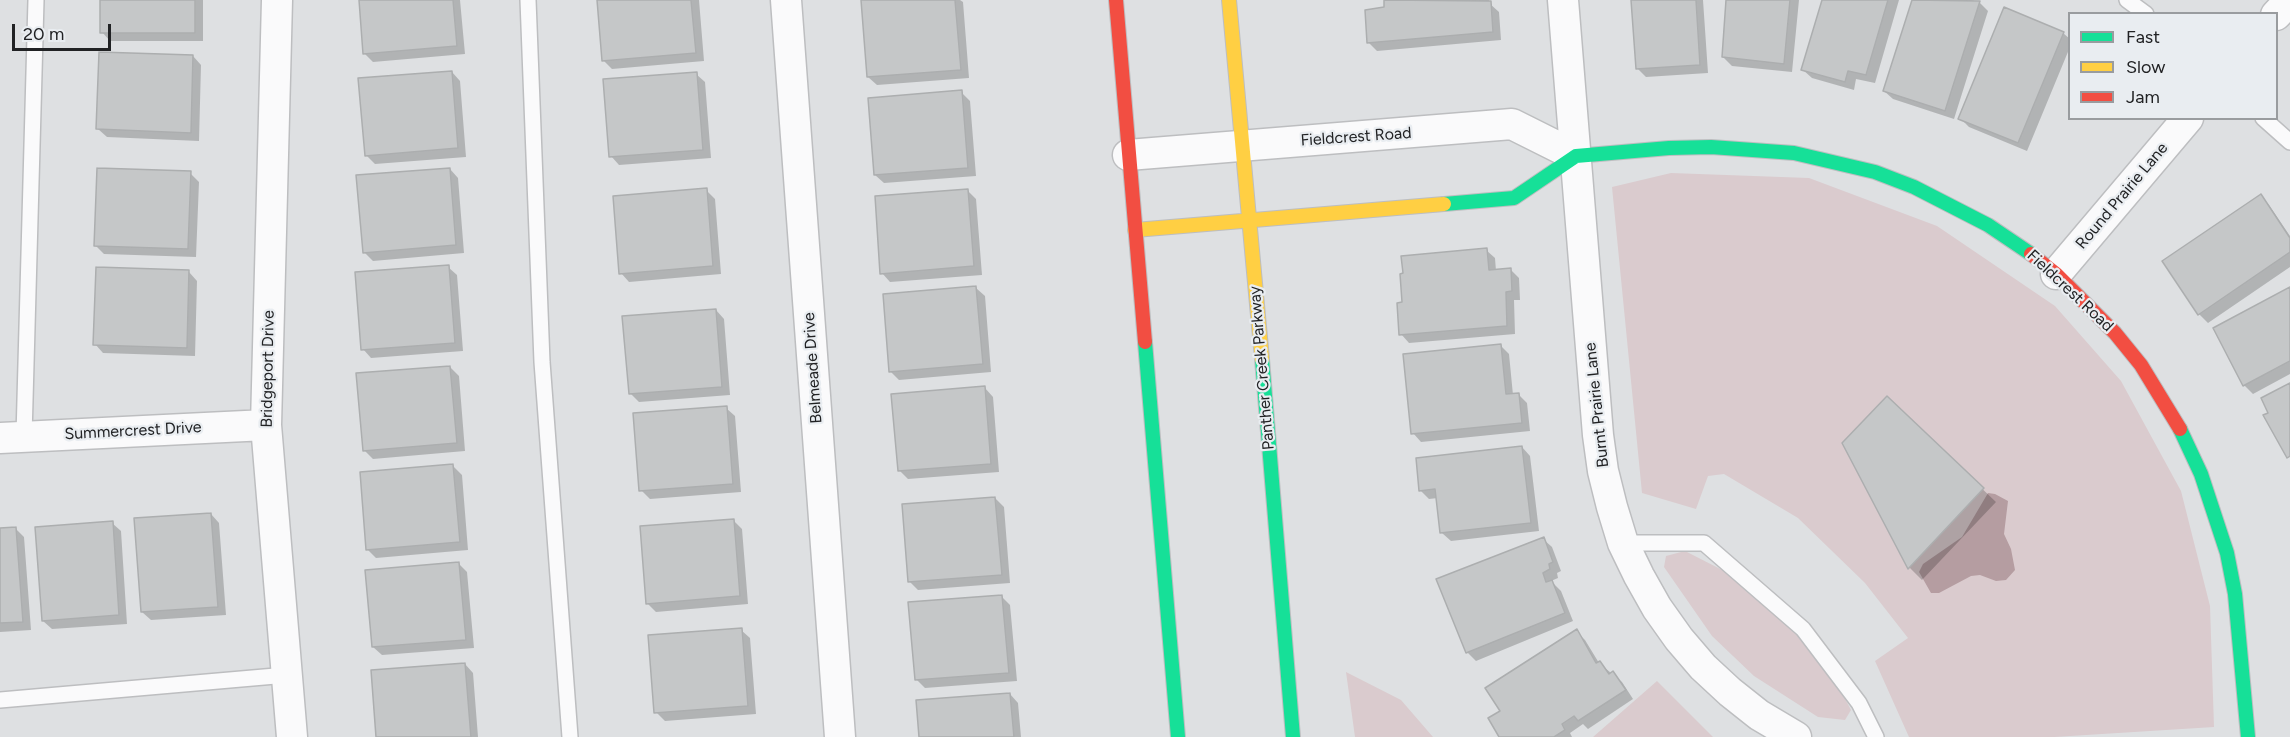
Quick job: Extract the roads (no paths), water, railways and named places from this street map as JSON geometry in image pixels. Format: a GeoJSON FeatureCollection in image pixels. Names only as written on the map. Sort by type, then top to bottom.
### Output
{"type":"FeatureCollection","features":[{"type":"Feature","properties":{"kind":"main road"},"geometry":{"type":"LineString","coordinates":[[1116,0],[1178,737]]}},
{"type":"Feature","properties":{"kind":"main road","name":"Panther Creek Parkway"},"geometry":{"type":"LineString","coordinates":[[1229,0],[1250,219],[1293,737]]}},
{"type":"Feature","properties":{"kind":"main road","name":"Fieldcrest Road"},"geometry":{"type":"LineString","coordinates":[[1576,156],[1711,147],[1794,153],[1835,161],[1875,172],[1952,205],[2024,248],[2056,274],[2115,333],[2141,365],[2184,436],[2201,474],[2216,513],[2235,594],[2248,737]]}},
{"type":"Feature","properties":{"kind":"main road"},"geometry":{"type":"LineString","coordinates":[[1135,230],[1514,198],[1576,156]]}},
{"type":"Feature","properties":{"kind":"street","name":"Bridgeport Drive"},"geometry":{"type":"LineString","coordinates":[[277,0],[266,425],[292,737]]}},
{"type":"Feature","properties":{"kind":"street","name":"Belmeade Drive"},"geometry":{"type":"LineString","coordinates":[[786,0],[840,737]]}},
{"type":"Feature","properties":{"kind":"street","name":"Burnt Prairie Lane"},"geometry":{"type":"LineString","coordinates":[[1563,0],[1598,435],[1603,471],[1623,543],[1657,608],[1678,639],[1730,692],[1759,715],[1796,737]]}},
{"type":"Feature","properties":{"kind":"street"},"geometry":{"type":"LineString","coordinates":[[2278,14],[2290,0]]}},
{"type":"Feature","properties":{"kind":"street","name":"Round Prairie Lane"},"geometry":{"type":"LineString","coordinates":[[2056,274],[2186,120]]}},
{"type":"Feature","properties":{"kind":"street","name":"Fieldcrest Road"},"geometry":{"type":"LineString","coordinates":[[1128,155],[1241,144],[1512,124],[1576,156]]}},
{"type":"Feature","properties":{"kind":"street","name":"Summercrest Drive"},"geometry":{"type":"LineString","coordinates":[[12,437],[266,425]]}},
{"type":"Feature","properties":{"kind":"lane"},"geometry":{"type":"LineString","coordinates":[[12,437],[36,0]]}},
{"type":"Feature","properties":{"kind":"lane"},"geometry":{"type":"LineString","coordinates":[[528,0],[542,362],[570,737]]}},
{"type":"Feature","properties":{"kind":"lane"},"geometry":{"type":"LineString","coordinates":[[2127,0],[2143,12]]}},
{"type":"Feature","properties":{"kind":"lane"},"geometry":{"type":"LineString","coordinates":[[2265,120],[2290,142]]}},
{"type":"Feature","properties":{"kind":"lane"},"geometry":{"type":"LineString","coordinates":[[1623,543],[1704,543],[1803,628],[1859,703],[1876,737]]}},
{"type":"Feature","properties":{"kind":"lane"},"geometry":{"type":"LineString","coordinates":[[0,700],[287,675]]}}]}
